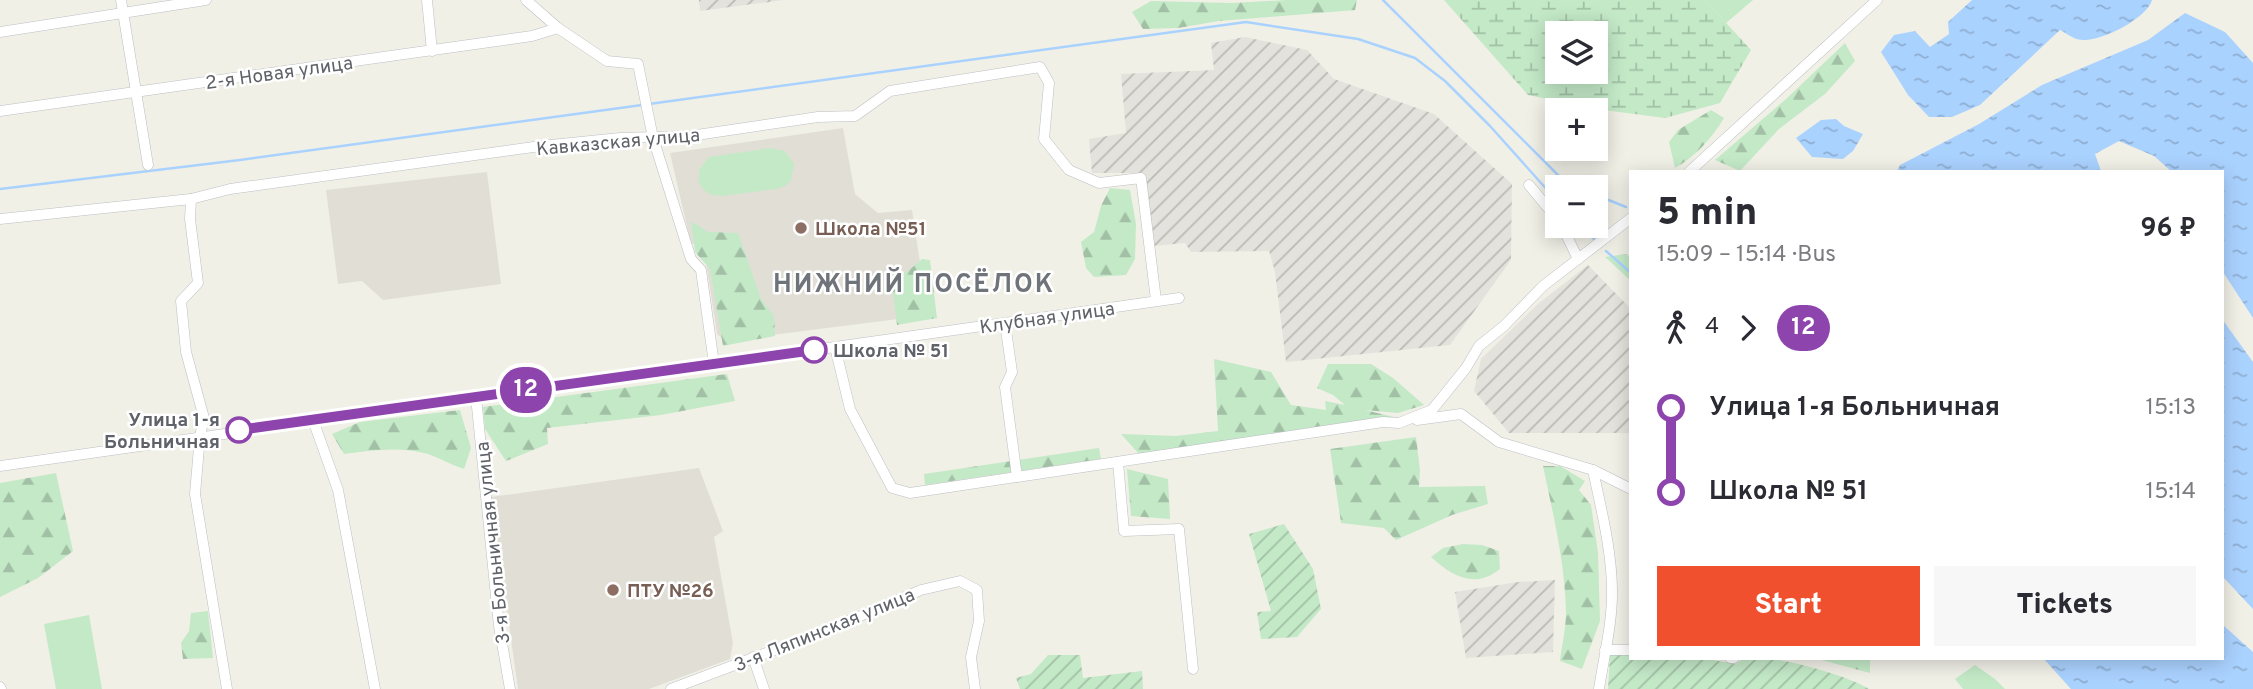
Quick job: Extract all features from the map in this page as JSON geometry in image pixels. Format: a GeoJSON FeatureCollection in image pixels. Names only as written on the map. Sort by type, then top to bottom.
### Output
{"type":"FeatureCollection","features":[{"type":"Feature","properties":{"kind":"street"},"geometry":{"type":"LineString","coordinates":[[121,0],[148,165]]}},
{"type":"Feature","properties":{"kind":"street"},"geometry":{"type":"LineString","coordinates":[[0,32],[206,0]]}},
{"type":"Feature","properties":{"kind":"street"},"geometry":{"type":"LineString","coordinates":[[426,0],[432,51]]}},
{"type":"Feature","properties":{"kind":"street"},"geometry":{"type":"LineString","coordinates":[[526,0],[558,28],[607,61],[639,64],[653,138],[691,259],[701,270],[714,364]]}},
{"type":"Feature","properties":{"kind":"street"},"geometry":{"type":"LineString","coordinates":[[1691,170],[1877,0]]}},
{"type":"Feature","properties":{"kind":"street","name":"2-я Новая улица"},"geometry":{"type":"LineString","coordinates":[[0,111],[432,51],[532,36],[558,28]]}},
{"type":"Feature","properties":{"kind":"street","name":"Кавказская улица"},"geometry":{"type":"LineString","coordinates":[[0,219],[191,199],[230,189],[541,146],[620,138],[690,136],[818,117],[855,116],[890,91],[1040,67],[1049,83],[1044,139],[1069,170],[1099,183],[1141,178],[1156,300]]}},
{"type":"Feature","properties":{"kind":"street"},"geometry":{"type":"LineString","coordinates":[[1529,185],[1545,204]]}},
{"type":"Feature","properties":{"kind":"street"},"geometry":{"type":"LineString","coordinates":[[191,199],[190,219],[198,283],[181,301],[186,352],[204,418],[195,494],[227,689]]}},
{"type":"Feature","properties":{"kind":"street"},"geometry":{"type":"LineString","coordinates":[[1399,423],[1432,410],[1466,368],[1479,346],[1504,326],[1543,286],[1629,220]]}},
{"type":"Feature","properties":{"kind":"street"},"geometry":{"type":"LineString","coordinates":[[1569,238],[1578,258]]}},
{"type":"Feature","properties":{"kind":"street","name":"Клубная улица"},"geometry":{"type":"LineString","coordinates":[[0,466],[1179,298]]}},
{"type":"Feature","properties":{"kind":"street"},"geometry":{"type":"LineString","coordinates":[[1005,323],[1012,372],[1005,387],[1017,477]]}},
{"type":"Feature","properties":{"kind":"street"},"geometry":{"type":"LineString","coordinates":[[835,347],[850,409],[892,488],[910,493],[1383,422],[1399,423],[1461,414],[1499,442],[1593,470],[1629,488]]}},
{"type":"Feature","properties":{"kind":"street","name":"3-я Больничная улица"},"geometry":{"type":"LineString","coordinates":[[476,397],[499,626],[510,689]]}},
{"type":"Feature","properties":{"kind":"street"},"geometry":{"type":"LineString","coordinates":[[313,420],[338,490],[375,689]]}},
{"type":"Feature","properties":{"kind":"street"},"geometry":{"type":"LineString","coordinates":[[1118,462],[1124,531],[1179,529],[1193,668]]}},
{"type":"Feature","properties":{"kind":"street"},"geometry":{"type":"LineString","coordinates":[[1593,470],[1607,535],[1612,588],[1599,689]]}},
{"type":"Feature","properties":{"kind":"street","name":"3-я Ляпинская улица"},"geometry":{"type":"LineString","coordinates":[[671,689],[831,629],[921,590],[960,581],[977,590],[978,621],[971,657],[975,689]]}},
{"type":"Feature","properties":{"kind":"street"},"geometry":{"type":"LineString","coordinates":[[1605,650],[1629,650]]}},
{"type":"Feature","properties":{"kind":"street"},"geometry":{"type":"LineString","coordinates":[[753,657],[764,689]]}},
{"type":"Feature","properties":{"kind":"shaded area"},"geometry":{"type":"Polygon","coordinates":[[[699,0],[784,0],[700,11],[699,0]]]}},
{"type":"Feature","properties":{"kind":"shaded area"},"geometry":{"type":"Polygon","coordinates":[[[1245,37],[1307,50],[1334,79],[1434,114],[1512,184],[1511,260],[1450,345],[1286,362],[1275,272],[1269,251],[1191,252],[1185,243],[1153,246],[1143,173],[1092,173],[1089,139],[1126,133],[1121,74],[1214,70],[1211,43],[1245,37]]]}},
{"type":"Feature","properties":{"kind":"shaded area","name":"Школа №51"},"geometry":{"type":"Polygon","coordinates":[[[843,128],[855,194],[878,213],[912,210],[926,302],[914,317],[725,341],[717,334],[703,243],[691,244],[670,153],[843,128]]]}},
{"type":"Feature","properties":{"kind":"shaded area"},"geometry":{"type":"Polygon","coordinates":[[[487,172],[501,284],[383,300],[362,281],[338,284],[326,190],[487,172]]]}},
{"type":"Feature","properties":{"kind":"shaded area"},"geometry":{"type":"Polygon","coordinates":[[[1588,265],[1629,307],[1629,433],[1509,433],[1474,391],[1481,359],[1539,303],[1588,265]]]}},
{"type":"Feature","properties":{"kind":"shaded area","name":"ПТУ №26"},"geometry":{"type":"Polygon","coordinates":[[[699,468],[723,531],[714,537],[733,643],[730,659],[649,689],[518,689],[491,497],[699,468]]]}},
{"type":"Feature","properties":{"kind":"shaded area"},"geometry":{"type":"Polygon","coordinates":[[[1555,580],[1553,652],[1466,658],[1455,592],[1518,582],[1555,580]]]}},
{"type":"Feature","properties":{"kind":"green space"},"geometry":{"type":"Polygon","coordinates":[[[1357,0],[1355,10],[1219,21],[1178,28],[1143,29],[1132,12],[1151,1],[1232,3],[1357,0]]]}},
{"type":"Feature","properties":{"kind":"green space"},"geometry":{"type":"Polygon","coordinates":[[[1444,0],[1705,0],[1751,50],[1720,103],[1665,118],[1608,111],[1608,98],[1545,98],[1528,95],[1444,0]]]}},
{"type":"Feature","properties":{"kind":"green space"},"geometry":{"type":"Polygon","coordinates":[[[1705,0],[1753,0],[1726,23],[1705,0]]]}},
{"type":"Feature","properties":{"kind":"green space"},"geometry":{"type":"Polygon","coordinates":[[[1845,43],[1855,61],[1825,94],[1779,129],[1741,170],[1715,160],[1786,99],[1845,43]]]}},
{"type":"Feature","properties":{"kind":"green space"},"geometry":{"type":"Polygon","coordinates":[[[1711,110],[1724,118],[1702,146],[1675,168],[1669,142],[1678,130],[1711,110]]]}},
{"type":"Feature","properties":{"kind":"green space"},"geometry":{"type":"Polygon","coordinates":[[[770,148],[785,151],[794,164],[791,180],[785,186],[722,196],[711,195],[699,183],[699,170],[709,157],[770,148]]]}},
{"type":"Feature","properties":{"kind":"green space"},"geometry":{"type":"Polygon","coordinates":[[[1110,188],[1130,190],[1136,224],[1135,259],[1126,275],[1094,277],[1086,268],[1081,242],[1094,232],[1101,206],[1110,188]]]}},
{"type":"Feature","properties":{"kind":"green space"},"geometry":{"type":"Polygon","coordinates":[[[691,221],[708,232],[738,233],[761,299],[774,316],[775,336],[723,346],[710,269],[695,252],[691,221]]]}},
{"type":"Feature","properties":{"kind":"green space"},"geometry":{"type":"Polygon","coordinates":[[[1627,254],[1629,279],[1605,257],[1627,254]]]}},
{"type":"Feature","properties":{"kind":"green space"},"geometry":{"type":"Polygon","coordinates":[[[922,259],[930,260],[937,318],[897,325],[891,275],[907,272],[922,259]]]}},
{"type":"Feature","properties":{"kind":"green space"},"geometry":{"type":"Polygon","coordinates":[[[1214,359],[1271,372],[1291,405],[1326,410],[1325,401],[1345,405],[1333,395],[1317,388],[1328,364],[1371,364],[1393,378],[1424,405],[1398,413],[1365,410],[1398,418],[1139,454],[1121,434],[1176,436],[1218,431],[1214,359]]]}},
{"type":"Feature","properties":{"kind":"green space"},"geometry":{"type":"Polygon","coordinates":[[[727,374],[735,401],[661,415],[547,428],[548,444],[506,461],[485,429],[483,407],[727,374]]]}},
{"type":"Feature","properties":{"kind":"green space"},"geometry":{"type":"Polygon","coordinates":[[[460,410],[471,448],[464,469],[428,454],[407,450],[344,454],[332,434],[360,422],[460,410]]]}},
{"type":"Feature","properties":{"kind":"green space"},"geometry":{"type":"Polygon","coordinates":[[[1416,437],[1419,487],[1485,486],[1488,504],[1452,515],[1396,540],[1384,528],[1341,523],[1330,449],[1416,437]]]}},
{"type":"Feature","properties":{"kind":"green space"},"geometry":{"type":"Polygon","coordinates":[[[1099,448],[1101,459],[925,485],[924,474],[1099,448]]]}},
{"type":"Feature","properties":{"kind":"green space"},"geometry":{"type":"Polygon","coordinates":[[[1543,466],[1560,466],[1585,481],[1579,490],[1591,505],[1598,553],[1600,621],[1582,669],[1560,661],[1566,618],[1565,593],[1558,538],[1543,466]]]}},
{"type":"Feature","properties":{"kind":"green space"},"geometry":{"type":"Polygon","coordinates":[[[1127,469],[1168,479],[1170,519],[1131,516],[1127,469]]]}},
{"type":"Feature","properties":{"kind":"green space"},"geometry":{"type":"Polygon","coordinates":[[[56,473],[73,551],[38,578],[0,597],[0,483],[56,473]]]}},
{"type":"Feature","properties":{"kind":"green space"},"geometry":{"type":"Polygon","coordinates":[[[1284,524],[1313,569],[1321,609],[1297,637],[1261,639],[1257,612],[1271,611],[1249,534],[1284,524]]]}},
{"type":"Feature","properties":{"kind":"green space"},"geometry":{"type":"Polygon","coordinates":[[[1463,544],[1482,545],[1499,551],[1500,569],[1482,578],[1464,578],[1431,557],[1443,548],[1463,544]]]}},
{"type":"Feature","properties":{"kind":"green space"},"geometry":{"type":"Polygon","coordinates":[[[208,611],[213,658],[183,659],[181,643],[189,631],[191,613],[208,611]]]}},
{"type":"Feature","properties":{"kind":"green space"},"geometry":{"type":"Polygon","coordinates":[[[89,615],[102,689],[56,689],[44,624],[89,615]]]}},
{"type":"Feature","properties":{"kind":"green space"},"geometry":{"type":"Polygon","coordinates":[[[1629,654],[1629,660],[1713,660],[1736,664],[1742,660],[1780,660],[1827,672],[1869,689],[1608,689],[1610,655],[1629,654]]]}},
{"type":"Feature","properties":{"kind":"green space"},"geometry":{"type":"Polygon","coordinates":[[[1048,655],[1080,655],[1083,678],[1142,671],[1143,689],[1020,689],[1016,678],[1031,674],[1048,655]]]}},
{"type":"Feature","properties":{"kind":"green space"},"geometry":{"type":"Polygon","coordinates":[[[1821,660],[1870,660],[1870,673],[1821,660]]]}},
{"type":"Feature","properties":{"kind":"green space"},"geometry":{"type":"Polygon","coordinates":[[[1975,665],[2005,689],[1963,689],[1955,679],[1975,665]]]}},
{"type":"Feature","properties":{"kind":"water"},"geometry":{"type":"Polygon","coordinates":[[[1972,0],[2152,0],[2149,7],[2134,20],[2104,36],[2082,40],[2060,30],[1980,105],[1952,117],[1929,117],[1908,95],[1881,52],[1894,35],[1915,31],[1930,47],[1949,34],[1948,22],[1972,0]]]}},
{"type":"Feature","properties":{"kind":"water"},"geometry":{"type":"Polygon","coordinates":[[[2185,13],[2225,32],[2253,63],[2253,318],[2224,274],[2224,170],[2170,170],[2154,156],[2119,141],[2095,154],[2101,170],[1898,170],[1900,165],[1979,124],[2042,85],[2148,40],[2185,13]]]}},
{"type":"Feature","properties":{"kind":"water"},"geometry":{"type":"Polygon","coordinates":[[[1836,119],[1844,126],[1863,134],[1853,151],[1843,159],[1812,157],[1796,138],[1821,120],[1836,119]]]}},
{"type":"Feature","properties":{"kind":"water"},"geometry":{"type":"Polygon","coordinates":[[[2224,322],[2253,362],[2253,609],[2224,578],[2224,322]]]}},
{"type":"Feature","properties":{"kind":"water"},"geometry":{"type":"Polygon","coordinates":[[[2224,626],[2253,652],[2253,689],[2071,689],[2045,660],[2224,660],[2224,626]]]}},
{"type":"Feature","properties":{"kind":"waterway"},"geometry":{"type":"LineString","coordinates":[[1383,0],[1558,175]]}},
{"type":"Feature","properties":{"kind":"waterway"},"geometry":{"type":"LineString","coordinates":[[649,104],[1246,22],[1358,39],[1415,58],[1445,81],[1545,187]]}},
{"type":"Feature","properties":{"kind":"waterway"},"geometry":{"type":"LineString","coordinates":[[0,189],[240,160],[642,105]]}},
{"type":"Feature","properties":{"kind":"waterway"},"geometry":{"type":"LineString","coordinates":[[1608,200],[1626,207]]}},
{"type":"Feature","properties":{"kind":"waterway"},"geometry":{"type":"LineString","coordinates":[[1606,251],[1629,271]]}},
{"type":"Feature","properties":{"kind":"bus line","name":"12"},"geometry":{"type":"LineString","coordinates":[[239,430],[814,350]]}},
{"type":"Feature","properties":{"kind":"place","name":"Школа №51"},"geometry":{"type":"Point","coordinates":[801,228]}},
{"type":"Feature","properties":{"kind":"place","name":"Школа № 51"},"geometry":{"type":"Point","coordinates":[814,350]}},
{"type":"Feature","properties":{"kind":"place","name":"Улица 1-я Больничная"},"geometry":{"type":"Point","coordinates":[239,430]}},
{"type":"Feature","properties":{"kind":"place","name":"ПТУ №26"},"geometry":{"type":"Point","coordinates":[613,590]}},
{"type":"Feature","properties":{"kind":"district","name":"НИЖНИЙ ПОСЁЛОК"},"geometry":{"type":"Point","coordinates":[914,283]}}]}
